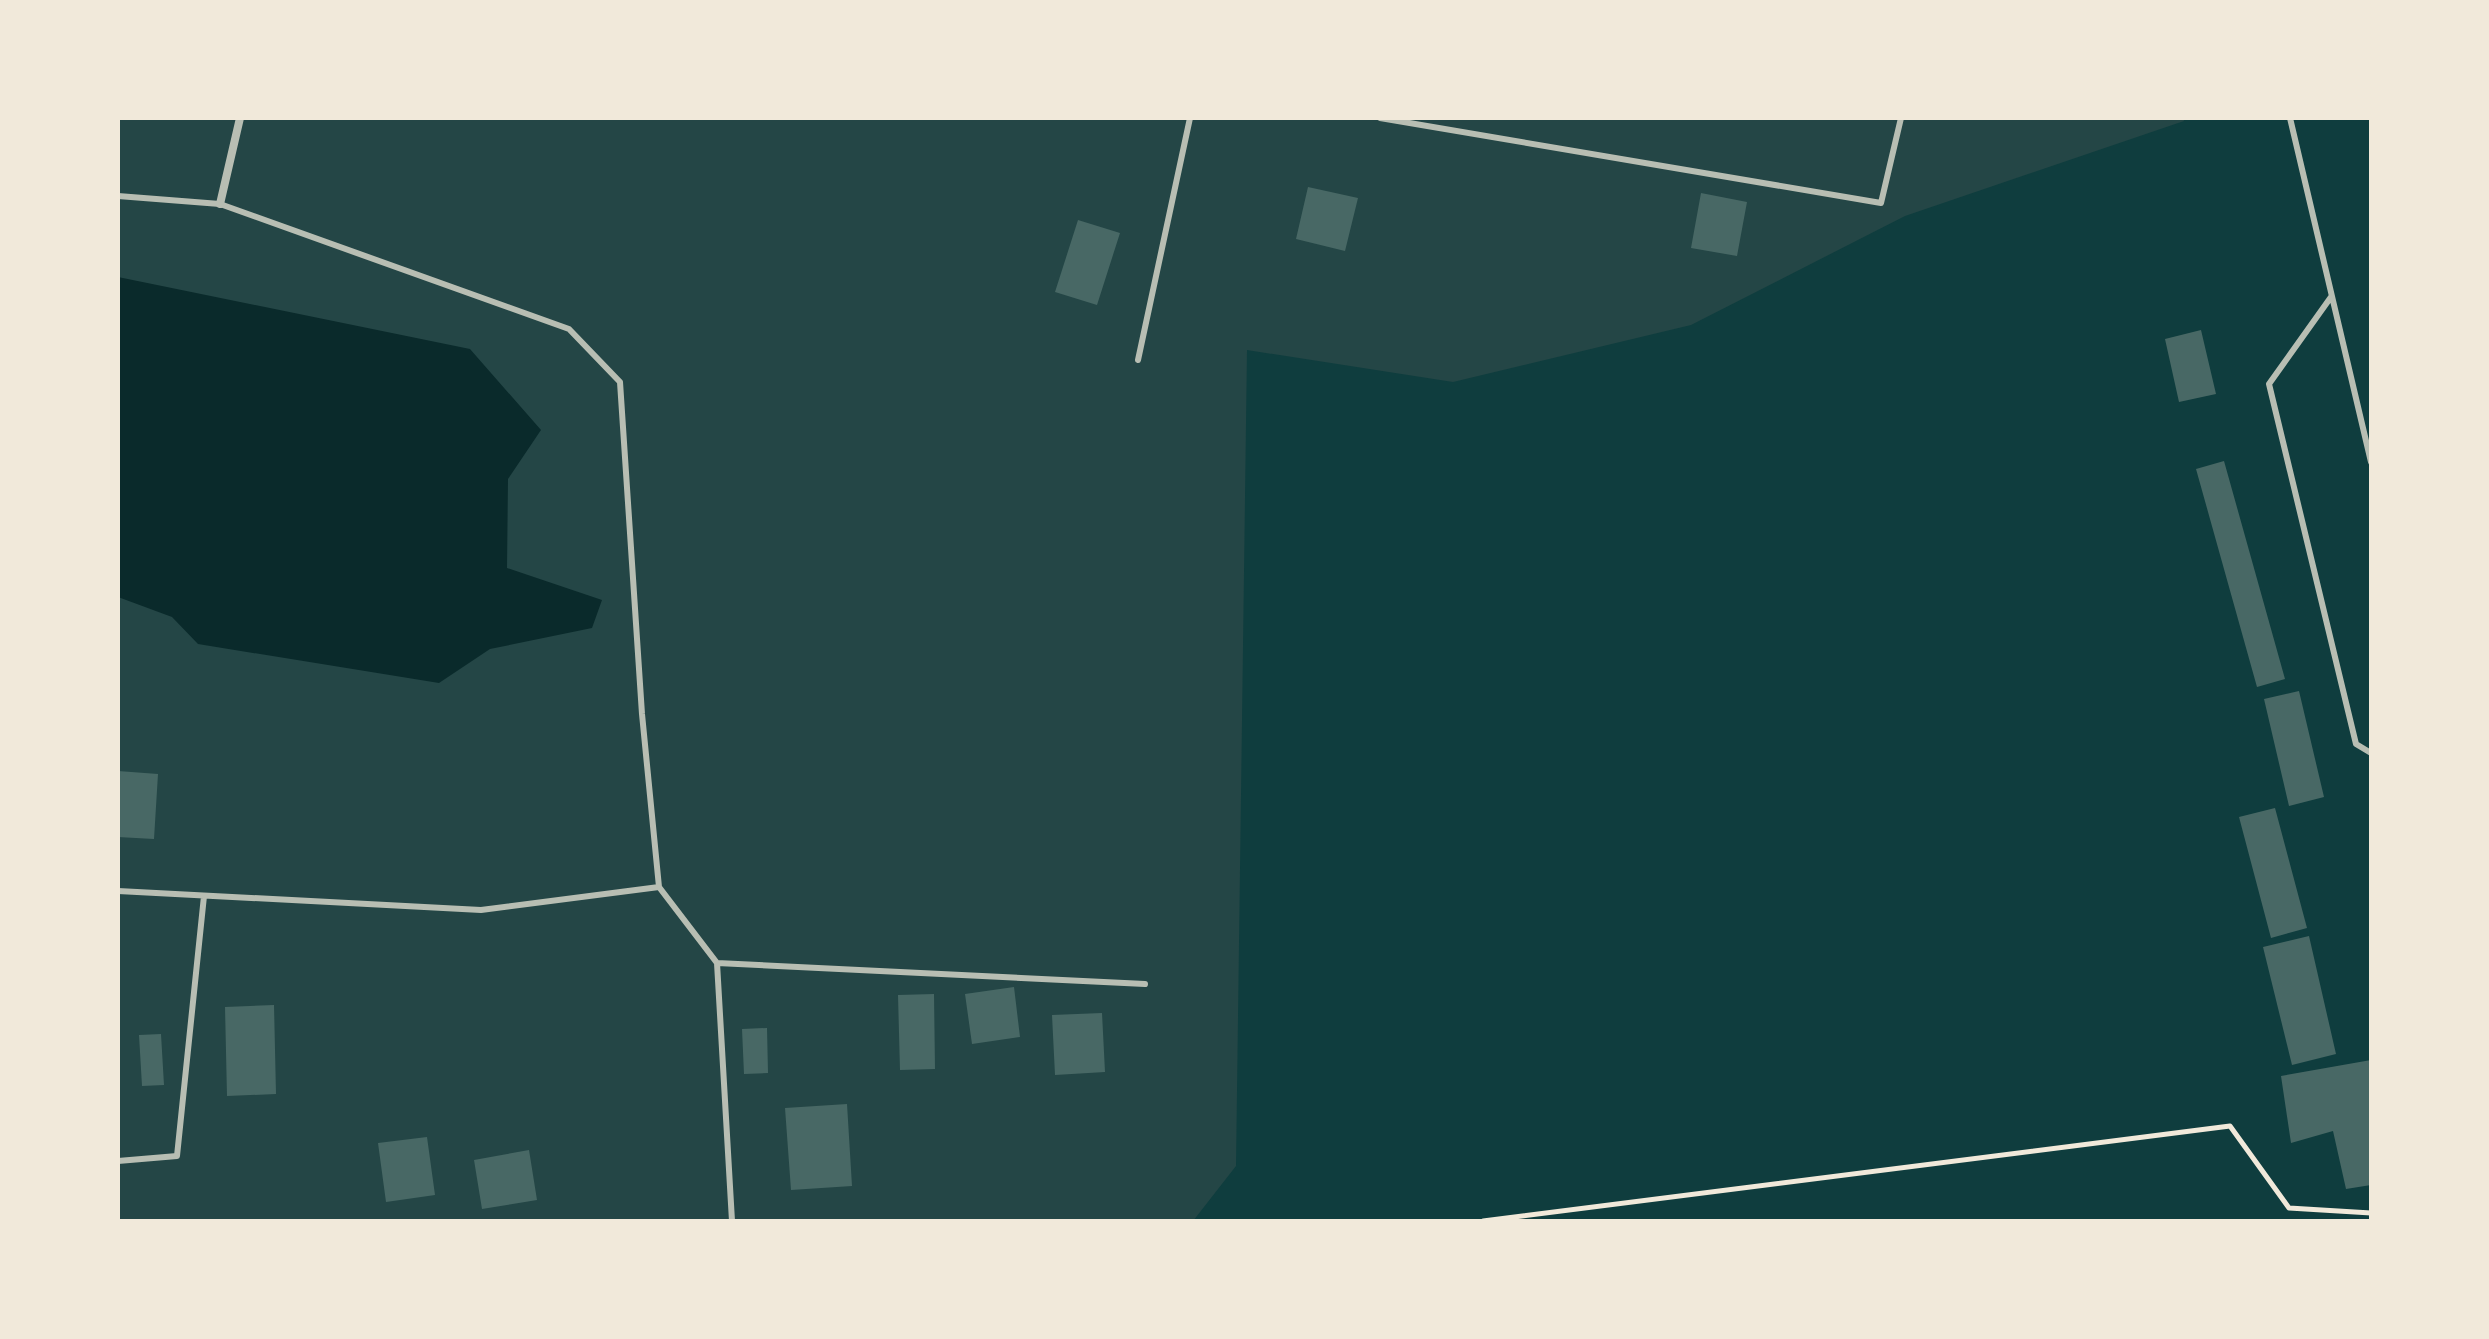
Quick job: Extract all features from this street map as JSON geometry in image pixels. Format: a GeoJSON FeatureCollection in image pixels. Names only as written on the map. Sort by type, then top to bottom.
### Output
{"type":"FeatureCollection","features":[{"type":"Feature","properties":{"kind":"street"},"geometry":{"type":"LineString","coordinates":[[220,204],[240,118]]}},
{"type":"Feature","properties":{"kind":"lane"},"geometry":{"type":"LineString","coordinates":[[1138,360],[1190,118]]}},
{"type":"Feature","properties":{"kind":"lane"},"geometry":{"type":"LineString","coordinates":[[1380,118],[1881,203],[1901,118]]}},
{"type":"Feature","properties":{"kind":"lane"},"geometry":{"type":"LineString","coordinates":[[2290,118],[2371,462]]}},
{"type":"Feature","properties":{"kind":"lane"},"geometry":{"type":"LineString","coordinates":[[118,196],[220,204],[569,329],[620,382],[642,714],[659,887],[717,963],[732,1221]]}},
{"type":"Feature","properties":{"kind":"lane"},"geometry":{"type":"LineString","coordinates":[[2331,297],[2269,384],[2356,744],[2371,753]]}},
{"type":"Feature","properties":{"kind":"lane"},"geometry":{"type":"LineString","coordinates":[[118,891],[481,910],[659,887]]}},
{"type":"Feature","properties":{"kind":"lane"},"geometry":{"type":"LineString","coordinates":[[118,1161],[177,1156],[204,896]]}},
{"type":"Feature","properties":{"kind":"lane"},"geometry":{"type":"LineString","coordinates":[[717,963],[1145,984]]}},
{"type":"Feature","properties":{"kind":"path"},"geometry":{"type":"LineString","coordinates":[[1483,1221],[2230,1126],[2289,1208],[2371,1213]]}},
{"type":"Feature","properties":{"kind":"shaded area"},"geometry":{"type":"Polygon","coordinates":[[[118,118],[2183,118],[2184,121],[1905,216],[1691,325],[1453,382],[1247,350],[1236,1166],[1193,1221],[118,1221],[118,118]]]}},
{"type":"Feature","properties":{"kind":"shaded area"},"geometry":{"type":"Polygon","coordinates":[[[118,277],[470,349],[541,430],[508,479],[507,568],[602,600],[592,628],[490,649],[439,683],[198,644],[172,617],[118,597],[118,277]]]}},
{"type":"Feature","properties":{"kind":"building"},"geometry":{"type":"Polygon","coordinates":[[[1308,187],[1358,198],[1345,251],[1296,239],[1308,187]]]}},
{"type":"Feature","properties":{"kind":"building"},"geometry":{"type":"Polygon","coordinates":[[[1701,193],[1747,202],[1737,256],[1691,248],[1701,193]]]}},
{"type":"Feature","properties":{"kind":"building"},"geometry":{"type":"Polygon","coordinates":[[[1078,220],[1120,233],[1097,305],[1055,292],[1078,220]]]}},
{"type":"Feature","properties":{"kind":"building"},"geometry":{"type":"Polygon","coordinates":[[[2201,330],[2216,394],[2179,402],[2165,339],[2201,330]]]}},
{"type":"Feature","properties":{"kind":"building"},"geometry":{"type":"Polygon","coordinates":[[[2224,461],[2285,679],[2257,687],[2196,469],[2224,461]]]}},
{"type":"Feature","properties":{"kind":"building"},"geometry":{"type":"Polygon","coordinates":[[[2299,691],[2324,797],[2289,806],[2264,699],[2299,691]]]}},
{"type":"Feature","properties":{"kind":"building"},"geometry":{"type":"Polygon","coordinates":[[[118,771],[158,774],[154,839],[118,837],[118,771]]]}},
{"type":"Feature","properties":{"kind":"building"},"geometry":{"type":"Polygon","coordinates":[[[2275,808],[2307,928],[2271,938],[2239,817],[2275,808]]]}},
{"type":"Feature","properties":{"kind":"building"},"geometry":{"type":"Polygon","coordinates":[[[2309,936],[2336,1054],[2292,1065],[2263,947],[2309,936]]]}},
{"type":"Feature","properties":{"kind":"building"},"geometry":{"type":"Polygon","coordinates":[[[1014,987],[1020,1037],[972,1044],[965,994],[1014,987]]]}},
{"type":"Feature","properties":{"kind":"building"},"geometry":{"type":"Polygon","coordinates":[[[934,994],[935,1069],[900,1070],[898,995],[934,994]]]}},
{"type":"Feature","properties":{"kind":"building"},"geometry":{"type":"Polygon","coordinates":[[[274,1005],[276,1094],[227,1096],[225,1007],[274,1005]]]}},
{"type":"Feature","properties":{"kind":"building"},"geometry":{"type":"Polygon","coordinates":[[[1102,1013],[1105,1072],[1055,1075],[1052,1015],[1102,1013]]]}},
{"type":"Feature","properties":{"kind":"building"},"geometry":{"type":"Polygon","coordinates":[[[767,1028],[768,1073],[744,1074],[742,1029],[767,1028]]]}},
{"type":"Feature","properties":{"kind":"building"},"geometry":{"type":"Polygon","coordinates":[[[161,1034],[164,1085],[142,1086],[139,1035],[161,1034]]]}},
{"type":"Feature","properties":{"kind":"building"},"geometry":{"type":"Polygon","coordinates":[[[2371,1060],[2371,1185],[2346,1189],[2333,1131],[2291,1143],[2281,1076],[2371,1060]]]}},
{"type":"Feature","properties":{"kind":"building"},"geometry":{"type":"Polygon","coordinates":[[[847,1104],[852,1186],[791,1190],[785,1108],[847,1104]]]}},
{"type":"Feature","properties":{"kind":"building"},"geometry":{"type":"Polygon","coordinates":[[[427,1137],[435,1195],[386,1202],[378,1143],[427,1137]]]}},
{"type":"Feature","properties":{"kind":"building"},"geometry":{"type":"Polygon","coordinates":[[[529,1150],[537,1200],[482,1209],[474,1160],[529,1150]]]}}]}
